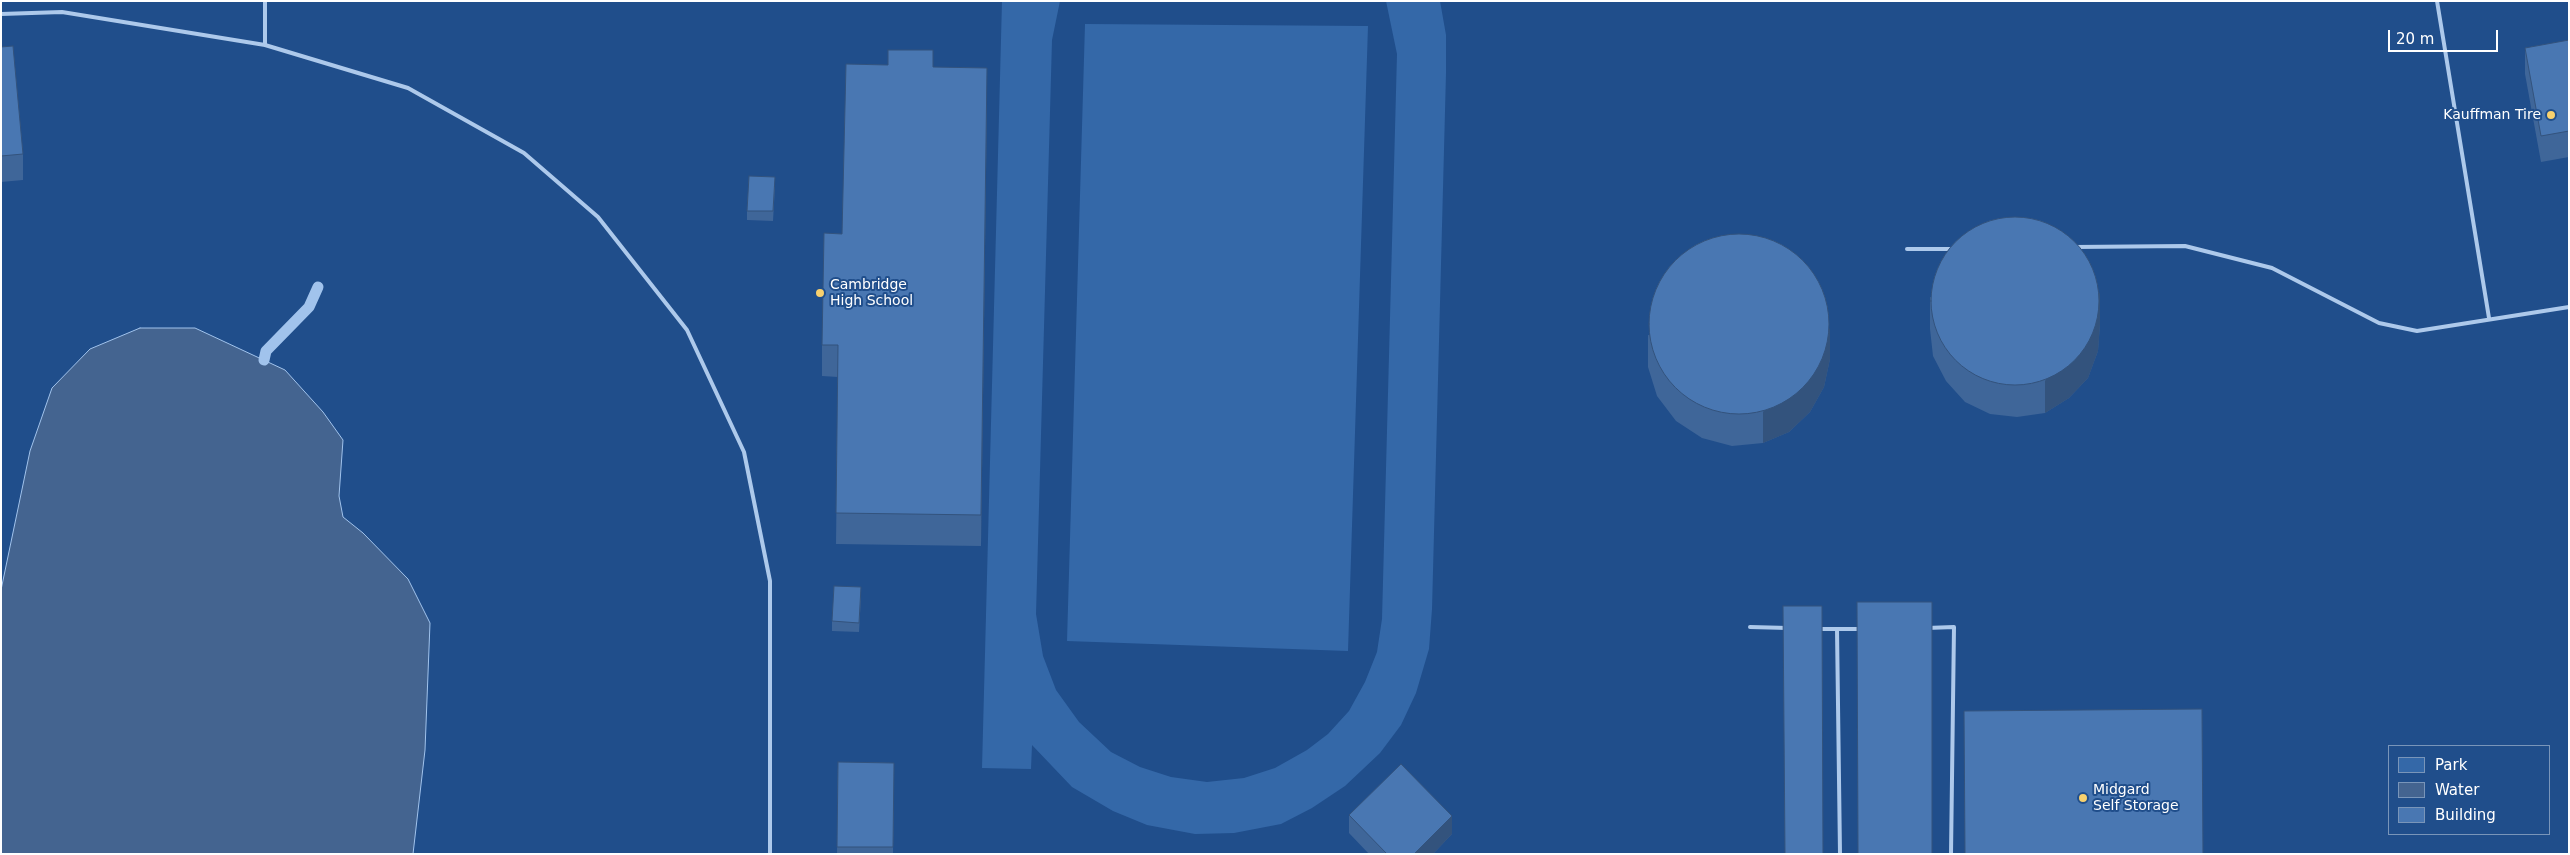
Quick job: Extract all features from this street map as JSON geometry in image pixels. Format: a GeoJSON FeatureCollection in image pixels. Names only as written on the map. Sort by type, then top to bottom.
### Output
{"type":"FeatureCollection","features":[{"type":"Feature","properties":{"kind":"lane"},"geometry":{"type":"LineString","coordinates":[[265,1],[265,45]]}},
{"type":"Feature","properties":{"kind":"lane"},"geometry":{"type":"LineString","coordinates":[[2437,1],[2489,318]]}},
{"type":"Feature","properties":{"kind":"lane"},"geometry":{"type":"LineString","coordinates":[[1,14],[62,12],[265,45],[408,88],[524,153],[598,217],[687,330],[744,452],[770,581],[770,854]]}},
{"type":"Feature","properties":{"kind":"lane"},"geometry":{"type":"LineString","coordinates":[[2066,247],[2185,246],[2272,268],[2379,323],[2417,331],[2489,318],[2569,307]]}},
{"type":"Feature","properties":{"kind":"lane"},"geometry":{"type":"LineString","coordinates":[[1907,250],[1956,249]]}},
{"type":"Feature","properties":{"kind":"lane"},"geometry":{"type":"LineString","coordinates":[[1750,627],[1799,628]]}},
{"type":"Feature","properties":{"kind":"lane"},"geometry":{"type":"LineString","coordinates":[[1925,628],[1954,627],[1951,854]]}},
{"type":"Feature","properties":{"kind":"lane"},"geometry":{"type":"LineString","coordinates":[[1808,628],[1866,628]]}},
{"type":"Feature","properties":{"kind":"lane"},"geometry":{"type":"LineString","coordinates":[[1837,629],[1840,854]]}},
{"type":"Feature","properties":{"kind":"green space"},"geometry":{"type":"Polygon","coordinates":[[[1002,1],[1060,1],[1052,40],[1036,614],[1043,656],[1056,690],[1079,722],[1111,752],[1140,767],[1171,777],[1207,782],[1244,778],[1275,768],[1307,750],[1328,734],[1349,711],[1365,682],[1377,652],[1382,619],[1397,54],[1386,1],[1440,1],[1446,35],[1446,73],[1432,609],[1429,649],[1416,693],[1401,725],[1380,753],[1345,786],[1312,808],[1281,824],[1234,833],[1195,834],[1147,825],[1113,811],[1072,787],[1032,745],[1031,769],[982,768],[1002,1]]]}},
{"type":"Feature","properties":{"kind":"green space"},"geometry":{"type":"Polygon","coordinates":[[[1085,24],[1368,26],[1348,651],[1067,641],[1085,24]]]}},
{"type":"Feature","properties":{"kind":"water"},"geometry":{"type":"Polygon","coordinates":[[[140,328],[195,328],[285,370],[323,412],[343,440],[339,496],[343,517],[363,533],[408,579],[430,623],[425,750],[413,854],[1,854],[1,590],[30,451],[52,388],[90,349],[140,328]]]}},
{"type":"Feature","properties":{"kind":"building","name":"Kauffman Tire"},"geometry":{"type":"Polygon","coordinates":[[[2569,40],[2569,131],[2541,136],[2525,48],[2569,40]]]}},
{"type":"Feature","properties":{"kind":"building"},"geometry":{"type":"Polygon","coordinates":[[[13,46],[23,154],[1,156],[1,47],[13,46]]]}},
{"type":"Feature","properties":{"kind":"building"},"geometry":{"type":"Polygon","coordinates":[[[888,50],[933,50],[933,67],[987,68],[981,515],[836,513],[838,345],[822,345],[824,233],[842,234],[846,64],[888,65],[888,50]]]}},
{"type":"Feature","properties":{"kind":"building"},"geometry":{"type":"Polygon","coordinates":[[[749,176],[775,177],[773,211],[747,211],[749,176]]]}},
{"type":"Feature","properties":{"kind":"building"},"geometry":{"type":"Polygon","coordinates":[[[2007,217],[2023,217],[2055,227],[2080,248],[2093,269],[2099,301],[2093,333],[2085,348],[2068,366],[2047,379],[2023,385],[2007,385],[1983,379],[1968,371],[1945,348],[1937,333],[1931,309],[1931,293],[1937,269],[1945,254],[1968,231],[1983,223],[2007,217]]]}},
{"type":"Feature","properties":{"kind":"building"},"geometry":{"type":"Polygon","coordinates":[[[1730,234],[1748,234],[1773,241],[1789,249],[1803,260],[1814,274],[1822,290],[1829,315],[1829,333],[1822,358],[1814,374],[1803,388],[1789,399],[1765,410],[1748,414],[1730,414],[1713,410],[1689,399],[1669,381],[1653,350],[1649,333],[1649,315],[1653,298],[1664,274],[1682,254],[1713,238],[1730,234]]]}},
{"type":"Feature","properties":{"kind":"building"},"geometry":{"type":"Polygon","coordinates":[[[834,586],[861,587],[859,623],[832,621],[834,586]]]}},
{"type":"Feature","properties":{"kind":"building"},"geometry":{"type":"Polygon","coordinates":[[[1857,602],[1932,602],[1932,854],[1858,854],[1857,602]]]}},
{"type":"Feature","properties":{"kind":"building"},"geometry":{"type":"Polygon","coordinates":[[[1783,606],[1822,606],[1823,854],[1785,854],[1783,606]]]}},
{"type":"Feature","properties":{"kind":"building","name":"Midgard Self Storage"},"geometry":{"type":"Polygon","coordinates":[[[2202,709],[2203,854],[1965,854],[1964,711],[2202,709]]]}},
{"type":"Feature","properties":{"kind":"building"},"geometry":{"type":"Polygon","coordinates":[[[838,762],[894,763],[893,847],[837,847],[838,762]]]}},
{"type":"Feature","properties":{"kind":"building"},"geometry":{"type":"Polygon","coordinates":[[[1401,764],[1452,816],[1414,854],[1387,854],[1349,815],[1401,764]]]}},
{"type":"Feature","properties":{"kind":"waterway"},"geometry":{"type":"LineString","coordinates":[[264,360],[266,351],[309,307],[318,287]]}},
{"type":"Feature","properties":{"kind":"place","name":"Kauffman Tire"},"geometry":{"type":"Point","coordinates":[2551,115]}},
{"type":"Feature","properties":{"kind":"place","name":"Cambridge High School"},"geometry":{"type":"Point","coordinates":[820,293]}},
{"type":"Feature","properties":{"kind":"place","name":"Midgard Self Storage"},"geometry":{"type":"Point","coordinates":[2083,798]}}]}
